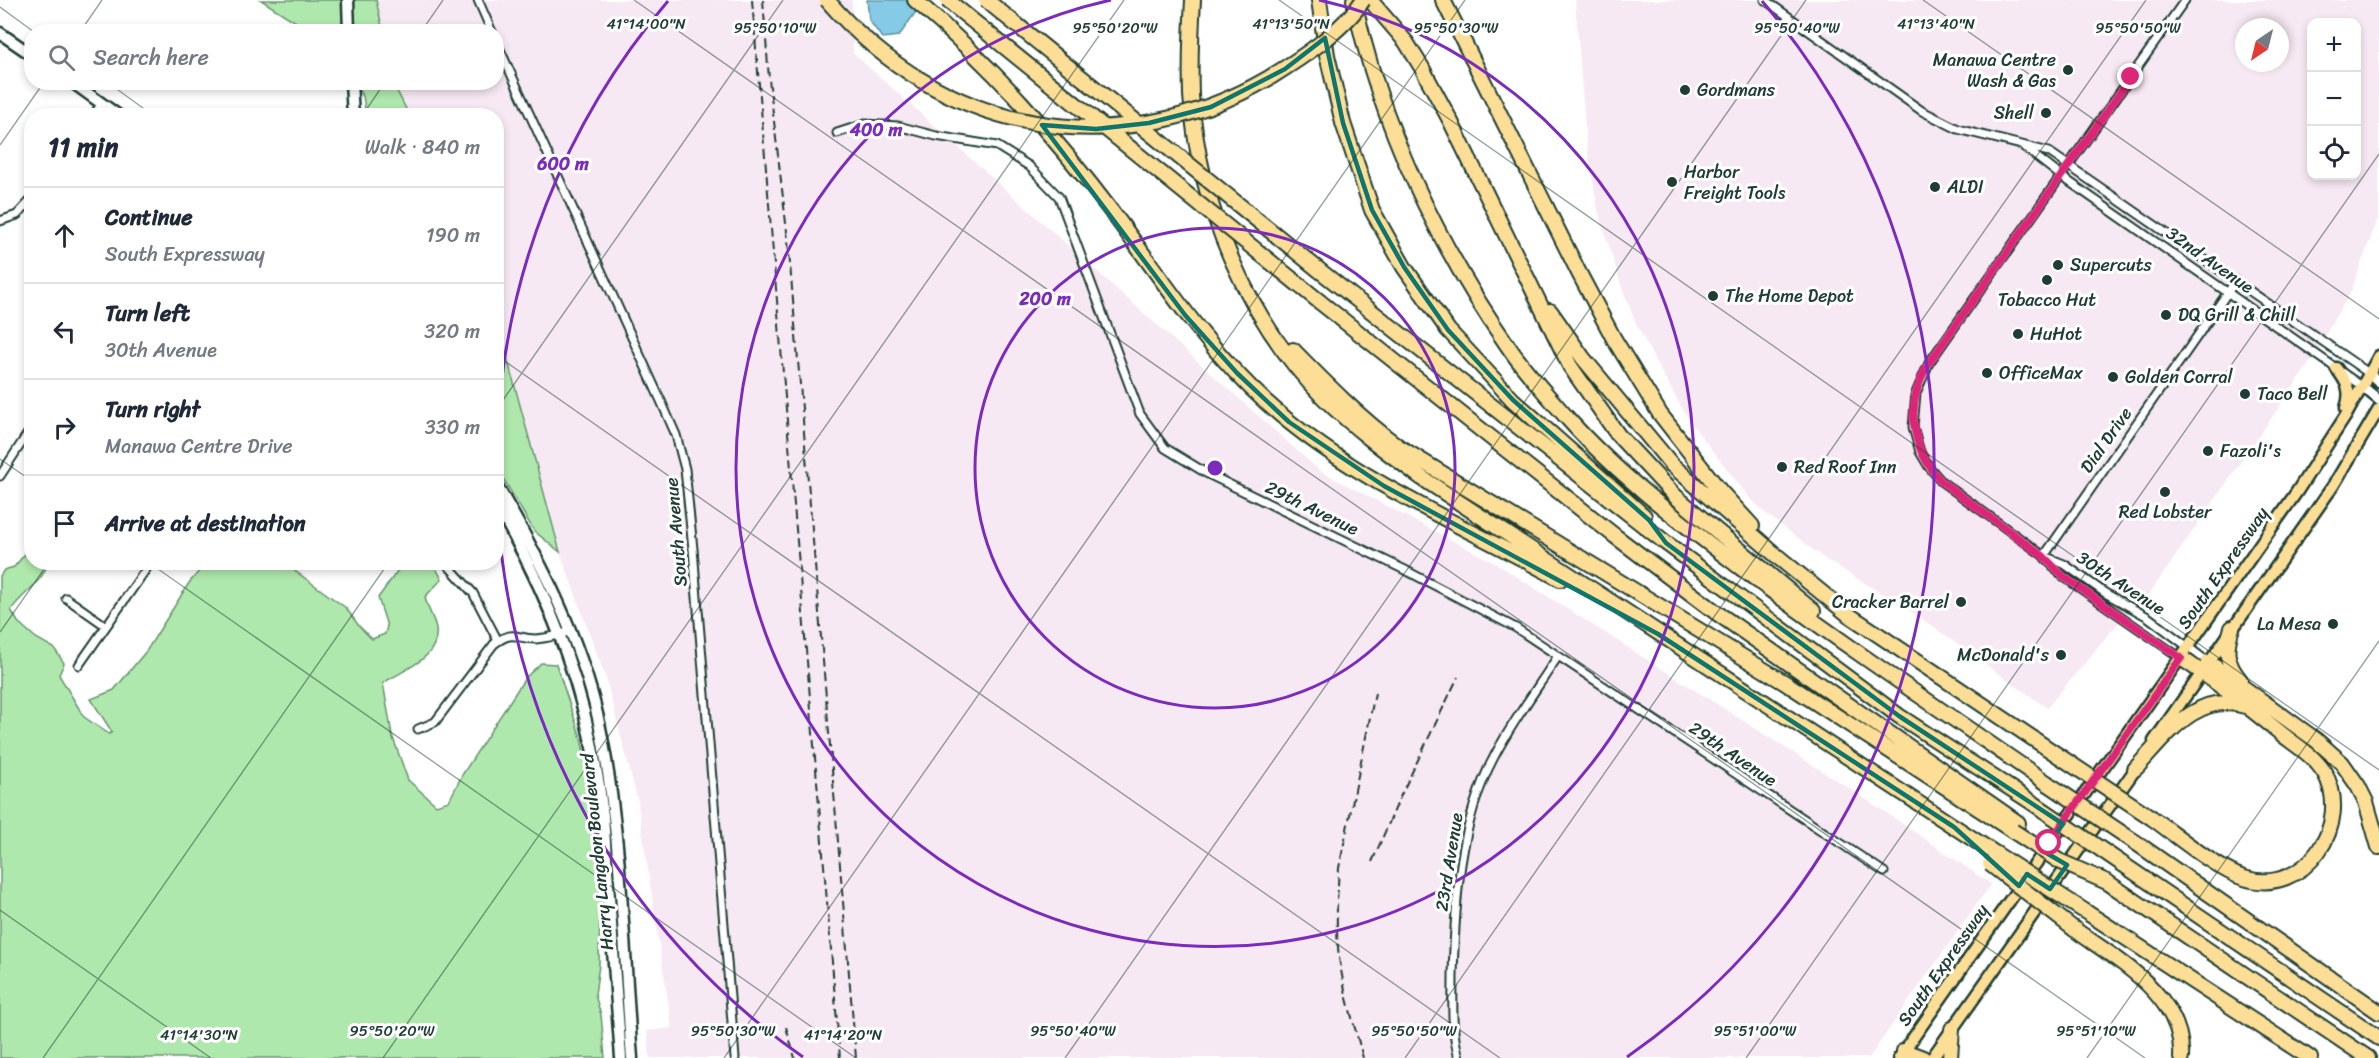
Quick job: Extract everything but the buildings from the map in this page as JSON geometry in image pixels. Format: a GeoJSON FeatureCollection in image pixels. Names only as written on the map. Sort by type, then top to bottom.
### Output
{"type":"FeatureCollection","features":[{"type":"Feature","properties":{"kind":"highway"},"geometry":{"type":"LineString","coordinates":[[827,0],[844,20],[872,46],[900,67],[935,88],[993,112],[1054,127],[1076,129],[1149,123],[1211,107],[1251,88],[1310,52],[1335,30],[1363,0]]}},
{"type":"Feature","properties":{"kind":"highway"},"geometry":{"type":"LineString","coordinates":[[915,0],[1003,81],[1054,138],[1116,217],[1185,315],[1237,374],[1289,422],[1349,465],[1384,486],[1528,561],[1658,634]]}},
{"type":"Feature","properties":{"kind":"highway"},"geometry":{"type":"LineString","coordinates":[[948,0],[1320,302],[1615,536],[1717,613],[2016,827]]}},
{"type":"Feature","properties":{"kind":"highway"},"geometry":{"type":"LineString","coordinates":[[986,0],[1318,270],[1665,543],[1899,716],[2033,803],[2379,1038]]}},
{"type":"Feature","properties":{"kind":"highway"},"geometry":{"type":"LineString","coordinates":[[1193,0],[1191,96],[1200,157],[1217,222],[1234,264],[1266,323],[1297,368],[1324,398],[1384,450],[1422,478],[1954,827],[2074,929],[2136,974],[2159,995],[2176,1024],[2182,1049],[2181,1058]]}},
{"type":"Feature","properties":{"kind":"highway"},"geometry":{"type":"LineString","coordinates":[[1319,0],[1343,123],[1372,210],[1404,267],[1448,330],[1513,400],[1649,520],[1665,543]]}},
{"type":"Feature","properties":{"kind":"highway"},"geometry":{"type":"LineString","coordinates":[[1354,0],[1359,24],[1384,101],[1415,183],[1458,266],[1511,350],[1571,422],[1657,504],[1799,611],[2379,1012]]}},
{"type":"Feature","properties":{"kind":"highway"},"geometry":{"type":"LineString","coordinates":[[1370,0],[1406,42],[1422,68],[1450,120],[1570,366],[1618,435],[1675,496],[1805,604],[1931,704]]}},
{"type":"Feature","properties":{"kind":"highway"},"geometry":{"type":"LineString","coordinates":[[1443,0],[1614,339],[1660,414],[1720,491],[1778,557]]}},
{"type":"Feature","properties":{"kind":"highway"},"geometry":{"type":"LineString","coordinates":[[1525,275],[1583,358],[1672,465],[1849,615],[2222,866],[2243,878],[2263,880],[2284,877],[2295,873],[2312,859],[2327,838],[2333,823],[2334,799],[2329,780],[2317,762],[2257,704],[2235,674],[2227,660],[2226,644],[2232,628]]}},
{"type":"Feature","properties":{"kind":"highway"},"geometry":{"type":"LineString","coordinates":[[1266,323],[1331,391],[1399,447],[2107,882],[2368,1058]]}},
{"type":"Feature","properties":{"kind":"highway"},"geometry":{"type":"LineString","coordinates":[[2181,658],[2205,667],[2257,704],[2323,745],[2349,772],[2366,802],[2379,848]]}},
{"type":"Feature","properties":{"kind":"highway"},"geometry":{"type":"LineString","coordinates":[[2135,769],[2169,733],[2197,709],[2219,702],[2257,704]]}},
{"type":"Feature","properties":{"kind":"highway"},"geometry":{"type":"LineString","coordinates":[[1993,859],[2086,912],[2310,1058]]}},
{"type":"Feature","properties":{"kind":"highway"},"geometry":{"type":"LineString","coordinates":[[1950,1058],[1952,1029]]}},
{"type":"Feature","properties":{"kind":"highway"},"geometry":{"type":"LineString","coordinates":[[1904,1056],[1923,1058]]}},
{"type":"Feature","properties":{"kind":"main road"},"geometry":{"type":"LineString","coordinates":[[348,0],[349,24]]}},
{"type":"Feature","properties":{"kind":"main road"},"geometry":{"type":"LineString","coordinates":[[0,33],[24,50]]}},
{"type":"Feature","properties":{"kind":"main road"},"geometry":{"type":"LineString","coordinates":[[83,90],[109,108]]}},
{"type":"Feature","properties":{"kind":"main road"},"geometry":{"type":"LineString","coordinates":[[351,90],[353,108]]}},
{"type":"Feature","properties":{"kind":"main road","name":"South Expressway"},"geometry":{"type":"LineString","coordinates":[[1904,1056],[2340,425],[2379,356]]}},
{"type":"Feature","properties":{"kind":"main road"},"geometry":{"type":"LineString","coordinates":[[2336,368],[2350,393],[2340,425]]}},
{"type":"Feature","properties":{"kind":"main road"},"geometry":{"type":"LineString","coordinates":[[1932,1058],[2232,628],[2296,541],[2379,409]]}},
{"type":"Feature","properties":{"kind":"main road"},"geometry":{"type":"LineString","coordinates":[[2354,451],[2379,426]]}},
{"type":"Feature","properties":{"kind":"main road","name":"Harry Langdon Boulevard"},"geometry":{"type":"LineString","coordinates":[[504,499],[541,566],[597,717],[610,784],[632,1058]]}},
{"type":"Feature","properties":{"kind":"main road","name":"Harry Langdon Boulevard"},"geometry":{"type":"LineString","coordinates":[[504,519],[565,633],[585,709],[599,781],[621,1058]]}},
{"type":"Feature","properties":{"kind":"street"},"geometry":{"type":"LineString","coordinates":[[477,0],[488,24]]}},
{"type":"Feature","properties":{"kind":"street","name":"32nd Avenue"},"geometry":{"type":"LineString","coordinates":[[1765,0],[1936,119],[1965,132],[2049,152],[2379,382]]}},
{"type":"Feature","properties":{"kind":"street"},"geometry":{"type":"LineString","coordinates":[[2061,176],[2185,0]]}},
{"type":"Feature","properties":{"kind":"street","name":"South Avenue"},"geometry":{"type":"LineString","coordinates":[[504,58],[661,401],[681,451],[693,549],[735,1058]]}},
{"type":"Feature","properties":{"kind":"street"},"geometry":{"type":"LineString","coordinates":[[99,108],[102,103]]}},
{"type":"Feature","properties":{"kind":"street","name":"29th Avenue"},"geometry":{"type":"LineString","coordinates":[[837,133],[866,124],[898,126],[936,136],[997,146],[1029,166],[1059,197],[1140,414],[1165,448],[1206,473],[1407,571],[1516,628],[1884,872]]}},
{"type":"Feature","properties":{"kind":"street","name":"32nd Avenue"},"geometry":{"type":"LineString","coordinates":[[2022,146],[2061,176],[2379,400]]}},
{"type":"Feature","properties":{"kind":"street","name":"30th Avenue"},"geometry":{"type":"LineString","coordinates":[[2061,176],[1925,369],[1916,393],[1913,427],[1920,452],[1942,482],[2043,556],[2064,577],[2181,658]]}},
{"type":"Feature","properties":{"kind":"street"},"geometry":{"type":"LineString","coordinates":[[0,221],[17,215],[24,208]]}},
{"type":"Feature","properties":{"kind":"street","name":"Dial Drive"},"geometry":{"type":"LineString","coordinates":[[2043,556],[2235,282]]}},
{"type":"Feature","properties":{"kind":"street"},"geometry":{"type":"LineString","coordinates":[[0,476],[24,439]]}},
{"type":"Feature","properties":{"kind":"street","name":"30th Avenue"},"geometry":{"type":"LineString","coordinates":[[2043,556],[2064,564],[2104,593],[2148,617],[2189,646],[2205,667]]}},
{"type":"Feature","properties":{"kind":"street"},"geometry":{"type":"LineString","coordinates":[[80,665],[145,570]]}},
{"type":"Feature","properties":{"kind":"street"},"geometry":{"type":"LineString","coordinates":[[452,570],[473,593],[498,641]]}},
{"type":"Feature","properties":{"kind":"street"},"geometry":{"type":"LineString","coordinates":[[66,598],[106,626]]}},
{"type":"Feature","properties":{"kind":"street"},"geometry":{"type":"LineString","coordinates":[[418,729],[435,722],[498,641],[505,636],[519,635],[535,639],[565,633]]}},
{"type":"Feature","properties":{"kind":"street","name":"23rd Avenue"},"geometry":{"type":"LineString","coordinates":[[1459,1058],[1452,1035],[1454,924],[1468,822],[1479,789],[1494,756],[1558,656]]}},
{"type":"Feature","properties":{"kind":"highlighted area"},"geometry":{"type":"Polygon","coordinates":[[[1325,38],[1343,123],[1372,210],[1404,267],[1448,330],[1513,400],[1649,520],[1666,543],[1899,716],[2063,824],[2043,851],[2067,865],[2050,889],[2027,874],[2019,886],[1954,827],[1658,634],[1384,486],[1289,422],[1237,373],[1185,315],[1042,125],[1096,129],[1149,123],[1211,107],[1285,69],[1325,38]]]}},
{"type":"Feature","properties":{"kind":"shaded area"},"geometry":{"type":"Polygon","coordinates":[[[376,0],[852,0],[853,53],[1320,471],[1497,564],[1866,799],[1991,884],[1869,1058],[650,1058],[647,1031],[672,1028],[637,798],[606,679],[560,552],[504,343],[504,108],[406,108],[396,90],[504,90],[504,24],[381,24],[376,0]]]}},
{"type":"Feature","properties":{"kind":"shaded area"},"geometry":{"type":"Polygon","coordinates":[[[1575,0],[2379,0],[2379,216],[2350,294],[2316,354],[2150,593],[2131,608],[2047,708],[1915,614],[1825,559],[1765,513],[1748,496],[1690,422],[1655,361],[1635,321],[1621,285],[1598,210],[1586,141],[1575,0]]]}},
{"type":"Feature","properties":{"kind":"green space"},"geometry":{"type":"Polygon","coordinates":[[[261,0],[376,0],[381,24],[299,24],[261,0]]]}},
{"type":"Feature","properties":{"kind":"green space"},"geometry":{"type":"Polygon","coordinates":[[[358,90],[396,90],[406,108],[365,108],[363,96],[358,90]]]}},
{"type":"Feature","properties":{"kind":"green space"},"geometry":{"type":"Polygon","coordinates":[[[504,346],[560,552],[534,531],[504,480],[504,346]]]}},
{"type":"Feature","properties":{"kind":"green space"},"geometry":{"type":"Polygon","coordinates":[[[24,555],[24,570],[45,570],[11,610],[18,622],[36,638],[54,648],[64,663],[59,675],[84,717],[109,734],[112,732],[91,699],[114,690],[147,650],[189,583],[200,570],[294,570],[346,608],[372,639],[385,634],[387,626],[378,598],[398,570],[437,570],[442,579],[425,597],[435,624],[434,646],[420,661],[383,683],[392,735],[408,780],[436,805],[449,801],[462,775],[525,678],[541,663],[556,664],[581,738],[590,782],[600,897],[599,965],[595,995],[601,1015],[605,1058],[0,1058],[0,576],[4,570],[14,567],[24,555]]]}},
{"type":"Feature","properties":{"kind":"water"},"geometry":{"type":"Polygon","coordinates":[[[867,0],[924,0],[899,36],[882,38],[869,20],[867,0]]]}},
{"type":"Feature","properties":{"kind":"railway"},"geometry":{"type":"LineString","coordinates":[[752,0],[840,1058]]}},
{"type":"Feature","properties":{"kind":"railway"},"geometry":{"type":"LineString","coordinates":[[763,0],[769,79],[788,240],[856,1058]]}},
{"type":"Feature","properties":{"kind":"railway"},"geometry":{"type":"LineString","coordinates":[[1372,862],[1401,795],[1458,677]]}},
{"type":"Feature","properties":{"kind":"railway"},"geometry":{"type":"LineString","coordinates":[[1363,1058],[1340,964],[1337,904],[1339,868],[1375,693]]}},
{"type":"Feature","properties":{"kind":"railway"},"geometry":{"type":"LineString","coordinates":[[786,1027],[795,1058]]}},
{"type":"Feature","properties":{"kind":"place","name":"Manawa Centre Wash & Gas"},"geometry":{"type":"Point","coordinates":[2068,70]}},
{"type":"Feature","properties":{"kind":"place","name":"Gordmans"},"geometry":{"type":"Point","coordinates":[1685,90]}},
{"type":"Feature","properties":{"kind":"place","name":"Shell"},"geometry":{"type":"Point","coordinates":[2046,113]}},
{"type":"Feature","properties":{"kind":"place","name":"Harbor Freight Tools"},"geometry":{"type":"Point","coordinates":[1672,182]}},
{"type":"Feature","properties":{"kind":"place","name":"ALDI"},"geometry":{"type":"Point","coordinates":[1935,187]}},
{"type":"Feature","properties":{"kind":"place","name":"Supercuts"},"geometry":{"type":"Point","coordinates":[2058,265]}},
{"type":"Feature","properties":{"kind":"place","name":"Tobacco Hut"},"geometry":{"type":"Point","coordinates":[2047,280]}},
{"type":"Feature","properties":{"kind":"place","name":"The Home Depot"},"geometry":{"type":"Point","coordinates":[1713,296]}},
{"type":"Feature","properties":{"kind":"place","name":"DQ Grill & Chill"},"geometry":{"type":"Point","coordinates":[2166,315]}},
{"type":"Feature","properties":{"kind":"place","name":"HuHot"},"geometry":{"type":"Point","coordinates":[2018,334]}},
{"type":"Feature","properties":{"kind":"place","name":"OfficeMax"},"geometry":{"type":"Point","coordinates":[1987,373]}},
{"type":"Feature","properties":{"kind":"place","name":"Golden Corral"},"geometry":{"type":"Point","coordinates":[2113,377]}},
{"type":"Feature","properties":{"kind":"place","name":"Taco Bell"},"geometry":{"type":"Point","coordinates":[2245,394]}},
{"type":"Feature","properties":{"kind":"place","name":"Fazoli's"},"geometry":{"type":"Point","coordinates":[2208,451]}},
{"type":"Feature","properties":{"kind":"place","name":"Red Roof Inn"},"geometry":{"type":"Point","coordinates":[1782,467]}},
{"type":"Feature","properties":{"kind":"place","name":"Red Lobster"},"geometry":{"type":"Point","coordinates":[2165,492]}},
{"type":"Feature","properties":{"kind":"place","name":"Cracker Barrel"},"geometry":{"type":"Point","coordinates":[1961,602]}},
{"type":"Feature","properties":{"kind":"place","name":"La Mesa"},"geometry":{"type":"Point","coordinates":[2333,624]}},
{"type":"Feature","properties":{"kind":"place","name":"McDonald's"},"geometry":{"type":"Point","coordinates":[2061,655]}},
{"type":"Feature","properties":{"kind":"route"},"geometry":{"type":"LineString","coordinates":[[2049,843],[2181,658],[2064,577],[2043,556],[1942,482],[1920,452],[1913,427],[1913,407],[1918,387],[1929,363],[2131,77]]}}]}
